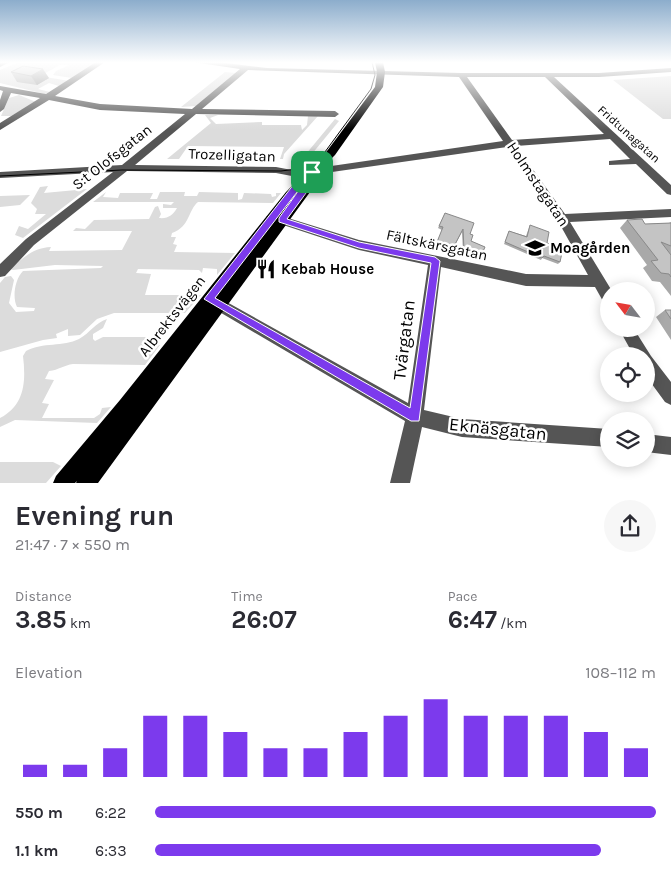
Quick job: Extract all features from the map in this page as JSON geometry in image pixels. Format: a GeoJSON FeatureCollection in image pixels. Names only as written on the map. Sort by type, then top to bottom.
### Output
{"type":"FeatureCollection","features":[{"type":"Feature","properties":{"kind":"main road","name":"Albrektsvägen"},"geometry":{"type":"LineString","coordinates":[[86,483],[214,302],[277,219],[297,186],[325,161],[375,93],[379,85]]}},
{"type":"Feature","properties":{"kind":"main road","name":"Albrektsvägen"},"geometry":{"type":"LineString","coordinates":[[62,483],[214,302]]}},
{"type":"Feature","properties":{"kind":"street"},"geometry":{"type":"LineString","coordinates":[[0,127],[67,85]]}},
{"type":"Feature","properties":{"kind":"street","name":"S:t Olofsgatan"},"geometry":{"type":"LineString","coordinates":[[0,272],[30,242],[226,85]]}},
{"type":"Feature","properties":{"kind":"street","name":"Holmstagatan"},"geometry":{"type":"LineString","coordinates":[[469,85],[562,218],[599,281]]}},
{"type":"Feature","properties":{"kind":"street","name":"Fridtunagatan"},"geometry":{"type":"LineString","coordinates":[[557,85],[671,191]]}},
{"type":"Feature","properties":{"kind":"street"},"geometry":{"type":"LineString","coordinates":[[3,88],[46,98],[100,107],[335,114]]}},
{"type":"Feature","properties":{"kind":"street"},"geometry":{"type":"LineString","coordinates":[[0,109],[7,94],[3,88]]}},
{"type":"Feature","properties":{"kind":"street"},"geometry":{"type":"LineString","coordinates":[[0,118],[16,117]]}},
{"type":"Feature","properties":{"kind":"street","name":"Trozelligatan"},"geometry":{"type":"LineString","coordinates":[[0,175],[124,168],[276,170],[297,174],[511,144],[611,136]]}},
{"type":"Feature","properties":{"kind":"street"},"geometry":{"type":"LineString","coordinates":[[614,163],[640,161]]}},
{"type":"Feature","properties":{"kind":"street"},"geometry":{"type":"LineString","coordinates":[[562,218],[671,213]]}},
{"type":"Feature","properties":{"kind":"street","name":"Fältskärsgatan"},"geometry":{"type":"LineString","coordinates":[[277,219],[359,245],[537,282],[599,281]]}},
{"type":"Feature","properties":{"kind":"street","name":"Tvärgatan"},"geometry":{"type":"LineString","coordinates":[[400,483],[415,417],[435,261]]}},
{"type":"Feature","properties":{"kind":"street","name":"Eknäsgatan"},"geometry":{"type":"LineString","coordinates":[[214,302],[415,417],[462,428],[600,437]]}},
{"type":"Feature","properties":{"kind":"street"},"geometry":{"type":"LineString","coordinates":[[655,374],[671,396]]}},
{"type":"Feature","properties":{"kind":"street"},"geometry":{"type":"LineString","coordinates":[[655,445],[671,446]]}},
{"type":"Feature","properties":{"kind":"shaded area"},"geometry":{"type":"Polygon","coordinates":[[[6,85],[46,85],[38,89],[50,92],[45,94],[6,85]]]}},
{"type":"Feature","properties":{"kind":"shaded area"},"geometry":{"type":"Polygon","coordinates":[[[209,85],[223,85],[196,106],[181,107],[209,85]]]}},
{"type":"Feature","properties":{"kind":"shaded area"},"geometry":{"type":"Polygon","coordinates":[[[619,85],[671,85],[671,119],[663,119],[619,85]]]}},
{"type":"Feature","properties":{"kind":"shaded area"},"geometry":{"type":"Polygon","coordinates":[[[19,95],[36,102],[11,116],[1,116],[9,98],[19,95]]]}},
{"type":"Feature","properties":{"kind":"shaded area"},"geometry":{"type":"Polygon","coordinates":[[[205,115],[218,115],[210,118],[216,124],[262,122],[262,125],[301,125],[302,130],[307,125],[308,116],[318,116],[284,154],[283,159],[280,159],[284,147],[188,146],[179,159],[167,159],[211,123],[205,115]]]}},
{"type":"Feature","properties":{"kind":"shaded area"},"geometry":{"type":"Polygon","coordinates":[[[335,119],[339,121],[307,160],[301,160],[335,119]]]}},
{"type":"Feature","properties":{"kind":"shaded area"},"geometry":{"type":"Polygon","coordinates":[[[48,186],[44,193],[87,189],[23,238],[15,235],[19,226],[28,229],[46,214],[35,214],[37,209],[31,203],[40,187],[48,186]]]}},
{"type":"Feature","properties":{"kind":"shaded area"},"geometry":{"type":"Polygon","coordinates":[[[106,192],[103,197],[118,198],[120,193],[153,193],[150,199],[157,199],[160,192],[185,192],[184,196],[197,196],[199,192],[238,193],[238,200],[242,199],[244,193],[271,194],[272,197],[276,196],[276,193],[281,193],[273,203],[198,202],[186,223],[172,233],[171,237],[176,237],[173,244],[177,245],[174,252],[235,253],[217,275],[217,269],[203,268],[202,273],[199,270],[138,269],[136,273],[151,274],[145,295],[201,295],[185,313],[114,313],[97,319],[80,335],[68,336],[68,329],[56,334],[57,338],[0,352],[0,283],[5,277],[11,276],[14,280],[9,303],[16,312],[34,311],[35,308],[17,307],[15,303],[16,283],[23,271],[101,268],[103,266],[55,265],[10,269],[29,254],[39,249],[51,247],[49,251],[122,250],[132,231],[73,231],[76,228],[85,229],[94,220],[149,219],[155,207],[158,206],[161,214],[159,218],[165,218],[172,215],[177,208],[163,208],[163,204],[171,205],[174,202],[93,202],[106,192]]]}},
{"type":"Feature","properties":{"kind":"shaded area"},"geometry":{"type":"Polygon","coordinates":[[[30,195],[20,205],[0,207],[0,196],[30,195]]]}},
{"type":"Feature","properties":{"kind":"shaded area"},"geometry":{"type":"Polygon","coordinates":[[[107,319],[103,328],[93,334],[95,341],[103,337],[156,337],[153,345],[160,345],[145,365],[73,364],[49,371],[45,379],[54,380],[42,403],[49,404],[42,418],[94,418],[100,414],[102,408],[111,407],[97,423],[15,420],[0,427],[0,418],[15,406],[22,392],[24,383],[23,356],[26,351],[39,346],[66,343],[79,339],[107,319]]]}},
{"type":"Feature","properties":{"kind":"shaded area"},"geometry":{"type":"Polygon","coordinates":[[[0,462],[53,462],[61,466],[46,483],[0,483],[0,462]]]}},
{"type":"Feature","properties":{"kind":"building"},"geometry":{"type":"Polygon","coordinates":[[[445,213],[474,223],[470,234],[473,235],[471,241],[485,247],[481,256],[464,250],[463,229],[453,248],[437,242],[443,227],[439,226],[445,213]]]}},
{"type":"Feature","properties":{"kind":"building"},"geometry":{"type":"Polygon","coordinates":[[[642,219],[645,224],[671,223],[671,246],[661,242],[671,255],[671,277],[669,274],[661,273],[651,261],[658,260],[627,220],[642,219]]]}},
{"type":"Feature","properties":{"kind":"building"},"geometry":{"type":"Polygon","coordinates":[[[530,225],[549,232],[547,243],[563,248],[560,262],[544,256],[542,258],[505,242],[509,231],[527,237],[530,225]]]}},
{"type":"Feature","properties":{"kind":"building"},"geometry":{"type":"Polygon","coordinates":[[[665,310],[671,310],[671,319],[665,310]]]}},
{"type":"Feature","properties":{"kind":"tram line"},"geometry":{"type":"LineString","coordinates":[[0,176],[122,170],[281,171],[305,168],[322,156],[371,89],[372,85]]}},
{"type":"Feature","properties":{"kind":"place","name":"Moagården"},"geometry":{"type":"Point","coordinates":[535,248]}},
{"type":"Feature","properties":{"kind":"place","name":"Kebab House"},"geometry":{"type":"Point","coordinates":[266,269]}},
{"type":"Feature","properties":{"kind":"route"},"geometry":{"type":"LineString","coordinates":[[312,172],[306,189],[282,220],[359,245],[435,261],[415,417],[209,299],[297,186],[312,172]]}}]}
